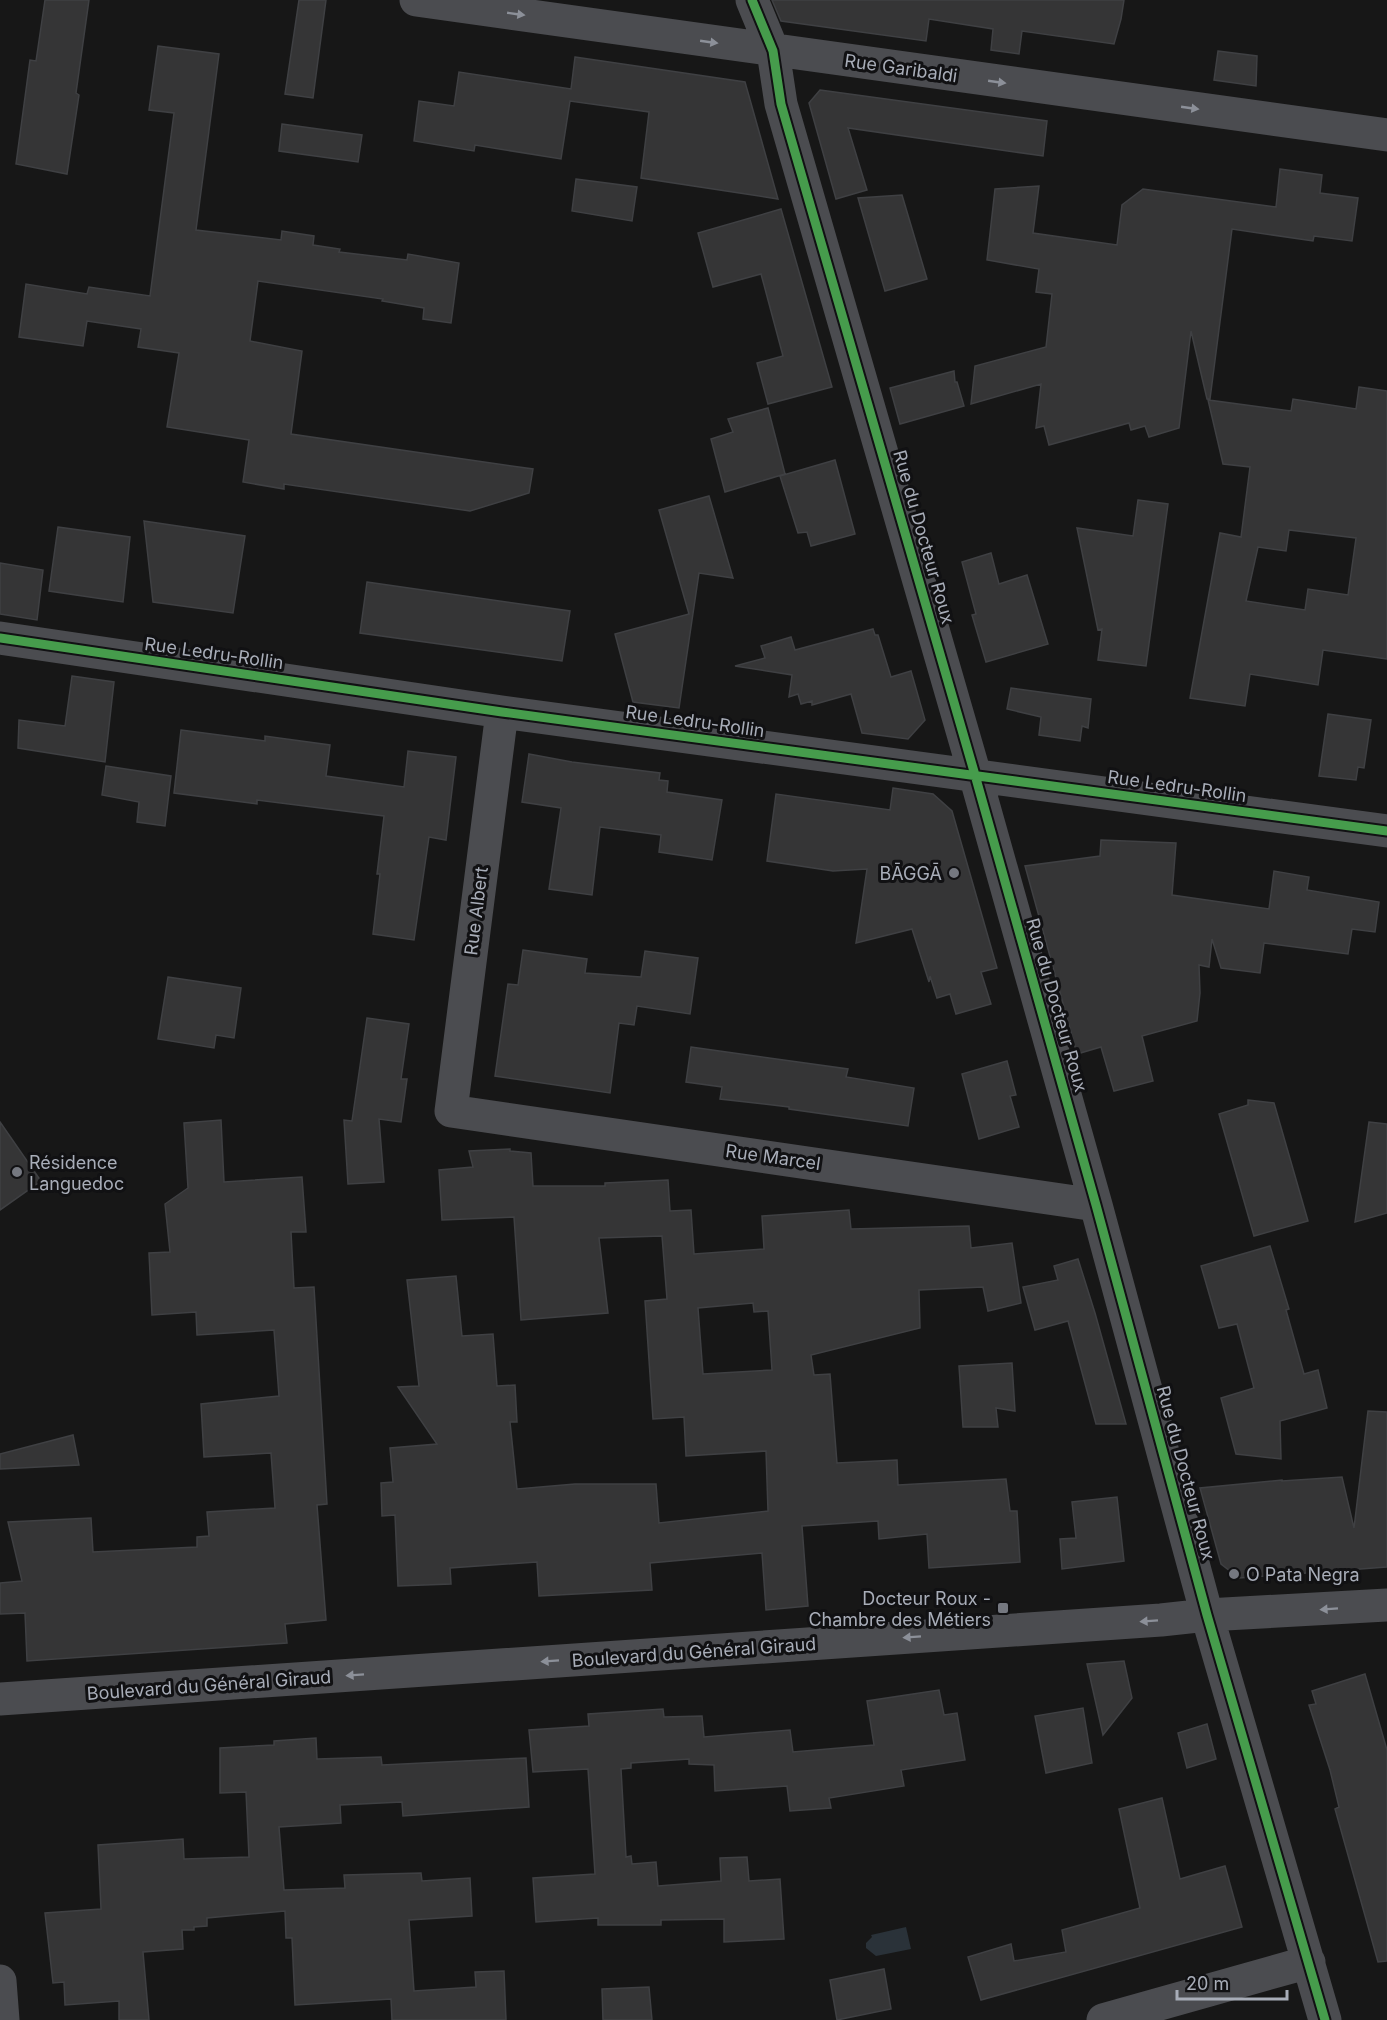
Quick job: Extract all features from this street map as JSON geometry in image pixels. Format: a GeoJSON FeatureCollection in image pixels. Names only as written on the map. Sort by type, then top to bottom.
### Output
{"type":"FeatureCollection","features":[{"type":"Feature","properties":{"kind":"street","name":"Rue Garibaldi"},"geometry":{"type":"LineString","coordinates":[[416,0],[1387,135]]}},
{"type":"Feature","properties":{"kind":"street","name":"Rue du Docteur Roux"},"geometry":{"type":"LineString","coordinates":[[752,0],[773,51],[781,104],[975,774],[1207,1615],[1325,2020]]}},
{"type":"Feature","properties":{"kind":"street","name":"Rue Ledru-Rollin"},"geometry":{"type":"LineString","coordinates":[[0,638],[502,712],[1387,831]]}},
{"type":"Feature","properties":{"kind":"street","name":"Rue Albert"},"geometry":{"type":"LineString","coordinates":[[451,1110],[502,712]]}},
{"type":"Feature","properties":{"kind":"street","name":"Rue Marcel"},"geometry":{"type":"LineString","coordinates":[[451,1110],[1095,1205]]}},
{"type":"Feature","properties":{"kind":"street","name":"Boulevard du Général Giraud"},"geometry":{"type":"LineString","coordinates":[[0,1699],[1207,1615],[1387,1605]]}},
{"type":"Feature","properties":{"kind":"street"},"geometry":{"type":"LineString","coordinates":[[1103,2020],[1309,1962]]}},
{"type":"Feature","properties":{"kind":"street"},"geometry":{"type":"LineString","coordinates":[[0,1982],[3,2020]]}},
{"type":"Feature","properties":{"kind":"shaded area"},"geometry":{"type":"Polygon","coordinates":[[[906,1927],[911,1949],[876,1956],[866,1948],[871,1935],[906,1927]]]}},
{"type":"Feature","properties":{"kind":"building"},"geometry":{"type":"Polygon","coordinates":[[[45,0],[89,0],[76,93],[79,95],[67,174],[16,164],[30,60],[36,61],[45,0]]]}},
{"type":"Feature","properties":{"kind":"building"},"geometry":{"type":"Polygon","coordinates":[[[299,0],[326,0],[313,98],[285,94],[299,0]]]}},
{"type":"Feature","properties":{"kind":"building"},"geometry":{"type":"Polygon","coordinates":[[[772,0],[1124,0],[1114,44],[1022,31],[1019,54],[991,50],[993,29],[929,19],[926,41],[781,21],[772,0]]]}},
{"type":"Feature","properties":{"kind":"building"},"geometry":{"type":"Polygon","coordinates":[[[158,46],[219,54],[196,230],[281,240],[282,231],[314,236],[313,245],[340,249],[339,252],[407,260],[408,254],[459,263],[451,323],[423,319],[424,308],[382,301],[383,299],[258,281],[250,341],[302,351],[291,434],[533,469],[529,493],[470,511],[284,484],[284,489],[243,482],[249,440],[167,427],[179,353],[138,347],[141,329],[87,321],[83,346],[19,337],[26,284],[87,294],[89,287],[150,296],[174,113],[149,110],[158,46]]]}},
{"type":"Feature","properties":{"kind":"building"},"geometry":{"type":"Polygon","coordinates":[[[1218,51],[1257,56],[1256,86],[1214,80],[1218,51]]]}},
{"type":"Feature","properties":{"kind":"building"},"geometry":{"type":"Polygon","coordinates":[[[575,57],[745,82],[778,199],[641,178],[649,112],[570,101],[561,159],[475,145],[474,151],[414,141],[419,101],[454,106],[459,72],[571,89],[575,57]]]}},
{"type":"Feature","properties":{"kind":"building"},"geometry":{"type":"Polygon","coordinates":[[[820,90],[1047,121],[1043,156],[848,128],[867,190],[836,199],[809,103],[820,90]]]}},
{"type":"Feature","properties":{"kind":"building"},"geometry":{"type":"Polygon","coordinates":[[[282,124],[362,135],[358,162],[279,151],[282,124]]]}},
{"type":"Feature","properties":{"kind":"building"},"geometry":{"type":"Polygon","coordinates":[[[1280,169],[1322,175],[1320,193],[1358,198],[1352,241],[1314,236],[1313,241],[1232,229],[1210,399],[1207,399],[1191,331],[1179,428],[1149,437],[1145,426],[1131,430],[1129,423],[1049,445],[1044,426],[1036,428],[1041,384],[971,404],[975,366],[1046,347],[1052,294],[1036,292],[1039,269],[987,260],[995,189],[1039,186],[1033,233],[1117,245],[1122,205],[1143,189],[1276,207],[1280,169]]]}},
{"type":"Feature","properties":{"kind":"building"},"geometry":{"type":"Polygon","coordinates":[[[576,179],[637,187],[632,221],[572,211],[576,179]]]}},
{"type":"Feature","properties":{"kind":"building"},"geometry":{"type":"Polygon","coordinates":[[[902,195],[927,279],[885,291],[858,198],[902,195]]]}},
{"type":"Feature","properties":{"kind":"building"},"geometry":{"type":"Polygon","coordinates":[[[781,209],[832,387],[768,404],[757,363],[783,356],[761,274],[713,287],[698,233],[781,209]]]}},
{"type":"Feature","properties":{"kind":"building"},"geometry":{"type":"Polygon","coordinates":[[[954,371],[955,382],[957,382],[964,406],[900,424],[890,388],[954,371]]]}},
{"type":"Feature","properties":{"kind":"building"},"geometry":{"type":"Polygon","coordinates":[[[1359,387],[1387,391],[1387,659],[1323,650],[1318,685],[1250,674],[1245,706],[1190,698],[1220,533],[1241,537],[1250,467],[1223,464],[1208,400],[1291,411],[1293,399],[1356,409],[1359,387]],[[1289,530],[1286,551],[1258,547],[1246,601],[1305,610],[1308,589],[1348,595],[1356,538],[1289,530]]]}},
{"type":"Feature","properties":{"kind":"building"},"geometry":{"type":"Polygon","coordinates":[[[768,408],[785,474],[725,492],[711,439],[733,432],[728,419],[768,408]]]}},
{"type":"Feature","properties":{"kind":"building"},"geometry":{"type":"Polygon","coordinates":[[[835,460],[855,534],[811,546],[807,532],[798,533],[780,476],[835,460]]]}},
{"type":"Feature","properties":{"kind":"building"},"geometry":{"type":"Polygon","coordinates":[[[709,496],[733,578],[699,573],[679,708],[633,702],[615,634],[689,614],[659,510],[709,496]]]}},
{"type":"Feature","properties":{"kind":"building"},"geometry":{"type":"Polygon","coordinates":[[[1138,500],[1168,504],[1146,666],[1098,660],[1102,629],[1098,630],[1077,528],[1133,536],[1138,500]]]}},
{"type":"Feature","properties":{"kind":"building"},"geometry":{"type":"Polygon","coordinates":[[[144,521],[245,536],[233,613],[153,602],[144,521]]]}},
{"type":"Feature","properties":{"kind":"building"},"geometry":{"type":"Polygon","coordinates":[[[58,527],[130,537],[123,602],[49,591],[58,527]]]}},
{"type":"Feature","properties":{"kind":"building"},"geometry":{"type":"Polygon","coordinates":[[[991,553],[999,584],[1027,575],[1048,644],[986,662],[972,615],[976,614],[962,562],[991,553]]]}},
{"type":"Feature","properties":{"kind":"building"},"geometry":{"type":"Polygon","coordinates":[[[0,563],[43,570],[37,620],[0,614],[0,563]]]}},
{"type":"Feature","properties":{"kind":"building"},"geometry":{"type":"Polygon","coordinates":[[[367,582],[570,611],[562,661],[360,633],[367,582]]]}},
{"type":"Feature","properties":{"kind":"building"},"geometry":{"type":"Polygon","coordinates":[[[873,629],[875,635],[878,635],[891,677],[911,671],[925,720],[908,739],[862,733],[851,694],[812,705],[812,701],[801,704],[798,694],[789,697],[792,675],[735,666],[765,658],[761,646],[791,637],[795,650],[873,629]]]}},
{"type":"Feature","properties":{"kind":"building"},"geometry":{"type":"Polygon","coordinates":[[[72,676],[114,682],[105,762],[18,748],[19,720],[65,726],[72,676]]]}},
{"type":"Feature","properties":{"kind":"building"},"geometry":{"type":"Polygon","coordinates":[[[1011,688],[1091,699],[1088,728],[1082,726],[1080,741],[1039,735],[1041,717],[1007,709],[1011,688]]]}},
{"type":"Feature","properties":{"kind":"building"},"geometry":{"type":"Polygon","coordinates":[[[1328,714],[1371,720],[1364,768],[1358,767],[1356,780],[1319,776],[1328,714]]]}},
{"type":"Feature","properties":{"kind":"building"},"geometry":{"type":"Polygon","coordinates":[[[181,730],[265,741],[265,736],[330,745],[326,776],[404,787],[408,751],[456,757],[446,840],[429,837],[414,940],[373,934],[384,816],[257,800],[257,804],[174,793],[181,730]]]}},
{"type":"Feature","properties":{"kind":"building"},"geometry":{"type":"Polygon","coordinates":[[[529,754],[660,773],[659,780],[668,781],[667,792],[722,800],[712,860],[659,852],[661,835],[600,827],[592,895],[549,889],[561,808],[522,802],[529,754]]]}},
{"type":"Feature","properties":{"kind":"building"},"geometry":{"type":"Polygon","coordinates":[[[106,766],[171,776],[165,826],[137,822],[139,802],[102,795],[106,766]]]}},
{"type":"Feature","properties":{"kind":"building"},"geometry":{"type":"Polygon","coordinates":[[[893,788],[933,794],[952,811],[997,968],[981,972],[991,1004],[956,1014],[950,994],[937,998],[930,976],[929,982],[912,929],[856,943],[867,869],[833,871],[767,861],[776,794],[890,810],[893,788]]]}},
{"type":"Feature","properties":{"kind":"building"},"geometry":{"type":"Polygon","coordinates":[[[1101,840],[1176,843],[1172,895],[1269,909],[1274,871],[1309,877],[1307,890],[1379,902],[1375,932],[1352,929],[1348,954],[1264,943],[1260,973],[1221,968],[1212,939],[1209,967],[1199,965],[1200,993],[1197,1021],[1142,1036],[1153,1081],[1114,1091],[1101,1047],[1077,1054],[1025,866],[1100,856],[1101,840]]]}},
{"type":"Feature","properties":{"kind":"building"},"geometry":{"type":"Polygon","coordinates":[[[523,950],[587,959],[585,973],[641,977],[645,951],[698,958],[690,1014],[637,1006],[634,1025],[619,1023],[610,1093],[495,1076],[508,984],[518,985],[523,950]]]}},
{"type":"Feature","properties":{"kind":"building"},"geometry":{"type":"Polygon","coordinates":[[[168,977],[241,988],[234,1038],[216,1035],[214,1048],[158,1039],[168,977]]]}},
{"type":"Feature","properties":{"kind":"building"},"geometry":{"type":"Polygon","coordinates":[[[367,1018],[409,1024],[401,1079],[407,1079],[401,1122],[379,1119],[384,1182],[348,1184],[344,1120],[352,1121],[367,1018]]]}},
{"type":"Feature","properties":{"kind":"building"},"geometry":{"type":"Polygon","coordinates":[[[691,1047],[848,1069],[846,1077],[914,1088],[908,1126],[789,1109],[789,1107],[720,1099],[722,1087],[686,1082],[691,1047]]]}},
{"type":"Feature","properties":{"kind":"building"},"geometry":{"type":"Polygon","coordinates":[[[1007,1061],[1016,1095],[1010,1096],[1019,1127],[979,1139],[962,1074],[1007,1061]]]}},
{"type":"Feature","properties":{"kind":"building"},"geometry":{"type":"Polygon","coordinates":[[[1248,1100],[1274,1103],[1308,1221],[1254,1236],[1219,1114],[1248,1105],[1248,1100]]]}},
{"type":"Feature","properties":{"kind":"building"},"geometry":{"type":"Polygon","coordinates":[[[221,1120],[224,1182],[302,1177],[306,1232],[291,1232],[294,1288],[314,1287],[327,1504],[317,1505],[326,1620],[285,1624],[287,1643],[27,1661],[25,1613],[0,1614],[0,1583],[22,1581],[8,1522],[91,1518],[93,1552],[197,1547],[197,1537],[209,1536],[207,1512],[275,1508],[271,1453],[204,1457],[201,1404],[279,1396],[274,1330],[197,1335],[196,1312],[152,1315],[149,1253],[170,1252],[165,1204],[188,1188],[184,1123],[221,1120]]]}},
{"type":"Feature","properties":{"kind":"building","name":"Résidence Languedoc"},"geometry":{"type":"Polygon","coordinates":[[[0,1122],[41,1181],[0,1210],[0,1122]]]}},
{"type":"Feature","properties":{"kind":"building"},"geometry":{"type":"Polygon","coordinates":[[[1369,1122],[1387,1124],[1387,1213],[1355,1222],[1369,1122]]]}},
{"type":"Feature","properties":{"kind":"building"},"geometry":{"type":"Polygon","coordinates":[[[510,1149],[510,1151],[531,1153],[533,1186],[605,1186],[605,1183],[668,1180],[670,1211],[691,1210],[694,1254],[764,1249],[762,1216],[849,1210],[851,1229],[969,1226],[971,1248],[1012,1243],[1021,1303],[988,1311],[983,1287],[919,1290],[920,1328],[811,1355],[814,1375],[830,1374],[837,1463],[897,1460],[898,1485],[1006,1479],[1010,1511],[1017,1511],[1020,1562],[929,1568],[927,1534],[879,1539],[878,1521],[802,1526],[808,1606],[766,1610],[762,1553],[650,1563],[652,1590],[539,1596],[537,1562],[450,1568],[451,1584],[398,1586],[395,1515],[382,1516],[381,1483],[393,1482],[390,1448],[437,1444],[398,1387],[419,1386],[407,1280],[456,1276],[462,1336],[493,1334],[497,1386],[515,1385],[517,1422],[510,1422],[517,1489],[575,1484],[656,1484],[659,1523],[768,1511],[766,1451],[686,1456],[684,1417],[653,1419],[645,1301],[667,1299],[662,1236],[599,1238],[608,1313],[521,1320],[514,1217],[442,1220],[439,1170],[473,1167],[469,1151],[510,1149]],[[753,1303],[698,1308],[703,1374],[772,1370],[768,1311],[754,1312],[753,1303]]]}},
{"type":"Feature","properties":{"kind":"building"},"geometry":{"type":"Polygon","coordinates":[[[1270,1246],[1289,1309],[1286,1310],[1304,1374],[1318,1370],[1327,1408],[1280,1421],[1281,1459],[1236,1454],[1221,1398],[1254,1388],[1237,1324],[1219,1328],[1201,1266],[1270,1246]]]}},
{"type":"Feature","properties":{"kind":"building"},"geometry":{"type":"Polygon","coordinates":[[[1078,1259],[1126,1424],[1096,1424],[1068,1321],[1035,1330],[1023,1287],[1058,1280],[1054,1266],[1078,1259]]]}},
{"type":"Feature","properties":{"kind":"building"},"geometry":{"type":"Polygon","coordinates":[[[1012,1363],[1015,1411],[996,1408],[998,1427],[963,1427],[959,1366],[1012,1363]]]}},
{"type":"Feature","properties":{"kind":"building"},"geometry":{"type":"Polygon","coordinates":[[[1368,1411],[1387,1412],[1387,1567],[1239,1578],[1221,1564],[1200,1488],[1342,1477],[1354,1528],[1368,1411]]]}},
{"type":"Feature","properties":{"kind":"building"},"geometry":{"type":"Polygon","coordinates":[[[73,1435],[79,1465],[0,1469],[0,1454],[73,1435]]]}},
{"type":"Feature","properties":{"kind":"building"},"geometry":{"type":"Polygon","coordinates":[[[1117,1497],[1124,1561],[1062,1569],[1060,1539],[1076,1538],[1072,1502],[1117,1497]]]}},
{"type":"Feature","properties":{"kind":"building"},"geometry":{"type":"Polygon","coordinates":[[[1124,1661],[1132,1698],[1103,1735],[1087,1664],[1124,1661]]]}},
{"type":"Feature","properties":{"kind":"building"},"geometry":{"type":"Polygon","coordinates":[[[1365,1674],[1387,1750],[1387,1961],[1378,1962],[1335,1809],[1339,1807],[1330,1770],[1309,1705],[1316,1704],[1312,1691],[1365,1674]]]}},
{"type":"Feature","properties":{"kind":"building"},"geometry":{"type":"Polygon","coordinates":[[[939,1690],[944,1715],[957,1713],[965,1760],[901,1770],[904,1786],[829,1798],[831,1808],[790,1811],[787,1786],[715,1791],[714,1765],[689,1764],[689,1759],[631,1763],[631,1768],[621,1769],[626,1857],[631,1856],[632,1864],[656,1862],[658,1886],[721,1881],[720,1858],[747,1857],[749,1881],[780,1879],[784,1939],[724,1942],[724,1919],[661,1920],[661,1925],[598,1925],[598,1918],[536,1922],[533,1878],[595,1874],[588,1769],[533,1772],[529,1730],[589,1726],[588,1714],[663,1709],[664,1717],[702,1716],[704,1737],[790,1730],[793,1752],[874,1745],[867,1701],[939,1690]]]}},
{"type":"Feature","properties":{"kind":"building"},"geometry":{"type":"Polygon","coordinates":[[[1083,1708],[1092,1763],[1046,1773],[1035,1716],[1083,1708]]]}},
{"type":"Feature","properties":{"kind":"building"},"geometry":{"type":"Polygon","coordinates":[[[1207,1724],[1216,1759],[1187,1768],[1178,1733],[1207,1724]]]}},
{"type":"Feature","properties":{"kind":"building"},"geometry":{"type":"Polygon","coordinates":[[[316,1738],[317,1759],[381,1757],[382,1765],[526,1758],[529,1807],[403,1816],[402,1802],[340,1805],[341,1823],[279,1827],[284,1890],[345,1888],[344,1875],[421,1873],[422,1881],[470,1878],[472,1916],[409,1920],[414,1991],[476,1987],[475,1972],[504,1971],[506,2020],[392,2020],[391,1999],[295,2005],[292,1938],[286,1938],[285,1911],[207,1918],[207,1926],[194,1927],[194,1930],[182,1930],[183,1949],[143,1952],[149,2020],[119,2020],[119,2001],[65,2005],[64,1982],[53,1983],[45,1913],[101,1909],[98,1845],[183,1839],[184,1859],[249,1857],[246,1792],[220,1793],[220,1748],[274,1745],[274,1741],[316,1738]]]}},
{"type":"Feature","properties":{"kind":"building"},"geometry":{"type":"Polygon","coordinates":[[[1162,1798],[1180,1879],[1225,1866],[1242,1927],[981,2000],[968,1957],[1011,1944],[1014,1961],[1066,1952],[1062,1930],[1140,1908],[1119,1809],[1162,1798]]]}},
{"type":"Feature","properties":{"kind":"building"},"geometry":{"type":"Polygon","coordinates":[[[884,1969],[891,2009],[837,2020],[830,1980],[884,1969]]]}},
{"type":"Feature","properties":{"kind":"building"},"geometry":{"type":"Polygon","coordinates":[[[649,1987],[652,2020],[603,2020],[602,1989],[649,1987]]]}},
{"type":"Feature","properties":{"kind":"cycle path"},"geometry":{"type":"LineString","coordinates":[[752,0],[773,51],[781,104],[975,775],[1096,1205],[1207,1615],[1325,2020]]}},
{"type":"Feature","properties":{"kind":"cycle path"},"geometry":{"type":"LineString","coordinates":[[0,638],[502,712],[1387,831]]}},
{"type":"Feature","properties":{"kind":"place","name":"BĀGGĀ"},"geometry":{"type":"Point","coordinates":[954,873]}},
{"type":"Feature","properties":{"kind":"place","name":"Résidence Languedoc"},"geometry":{"type":"Point","coordinates":[17,1172]}},
{"type":"Feature","properties":{"kind":"place","name":"O Pata Negra"},"geometry":{"type":"Point","coordinates":[1234,1574]}},
{"type":"Feature","properties":{"kind":"place","name":"Docteur Roux - Chambre des Métiers"},"geometry":{"type":"Point","coordinates":[1003,1608]}}]}
